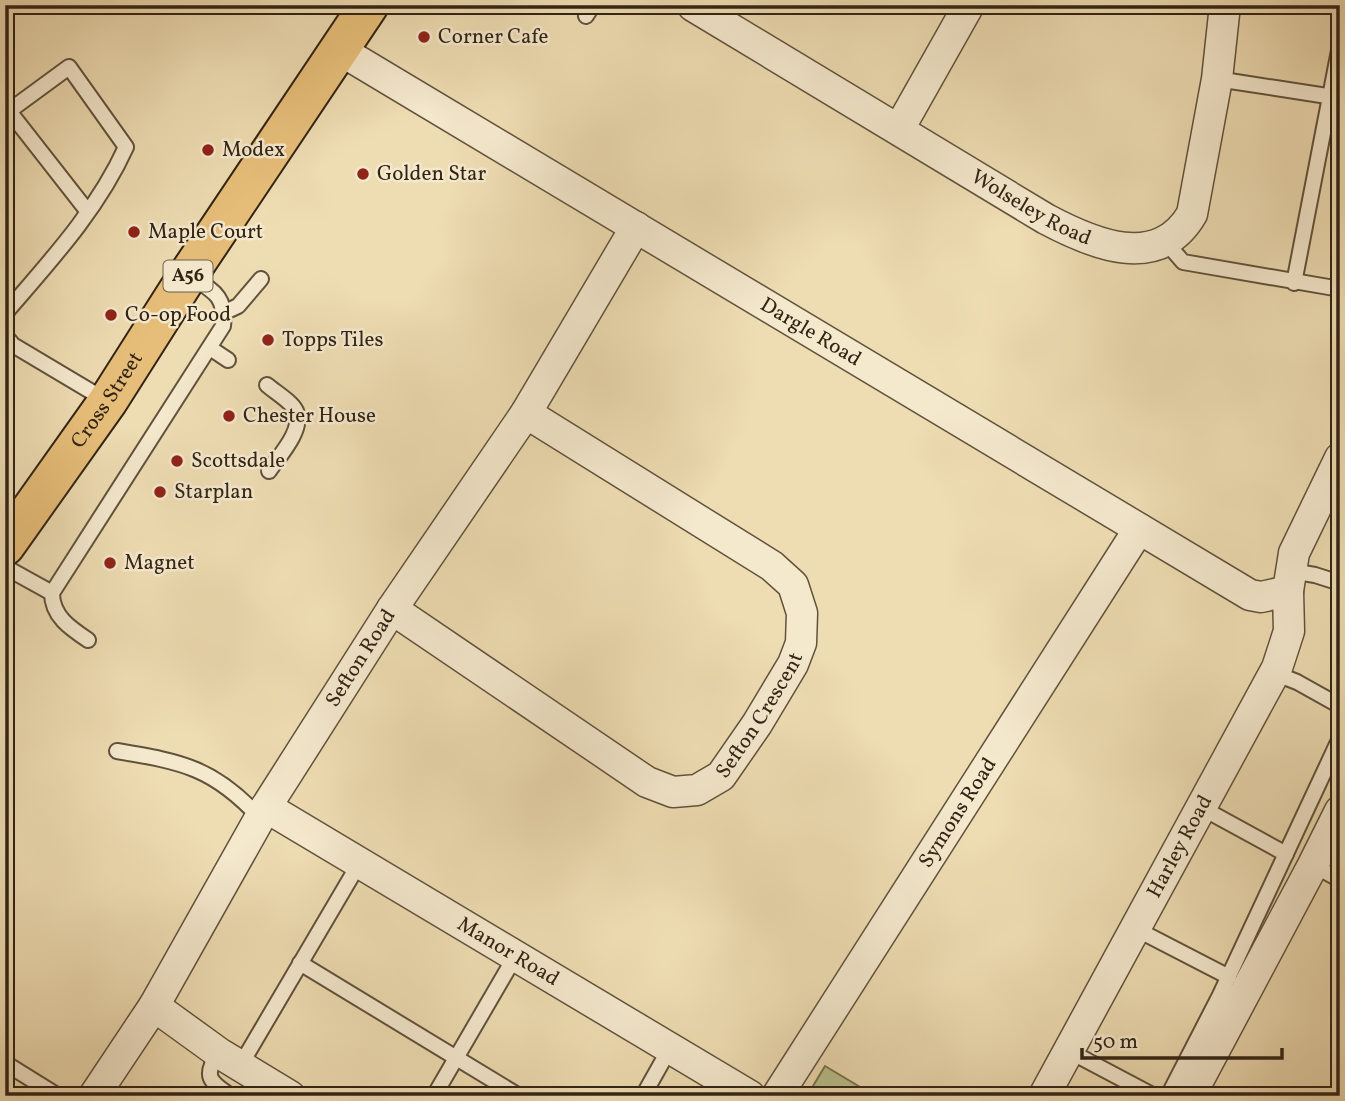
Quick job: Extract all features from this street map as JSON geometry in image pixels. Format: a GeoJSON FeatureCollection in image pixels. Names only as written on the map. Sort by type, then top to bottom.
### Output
{"type":"FeatureCollection","features":[{"type":"Feature","properties":{"kind":"highway","name":"Cross Street"},"geometry":{"type":"LineString","coordinates":[[5,546],[108,401],[188,275],[369,5]]}},
{"type":"Feature","properties":{"kind":"street"},"geometry":{"type":"LineString","coordinates":[[899,129],[969,5]]}},
{"type":"Feature","properties":{"kind":"street"},"geometry":{"type":"LineString","coordinates":[[1165,241],[1184,228],[1192,214],[1217,79],[1225,5]]}},
{"type":"Feature","properties":{"kind":"street","name":"Wolseley Road"},"geometry":{"type":"LineString","coordinates":[[693,6],[1046,219],[1082,238],[1108,245],[1136,248],[1165,241]]}},
{"type":"Feature","properties":{"kind":"street","name":"Dargle Road"},"geometry":{"type":"LineString","coordinates":[[338,49],[1250,595],[1261,597],[1289,581]]}},
{"type":"Feature","properties":{"kind":"street","name":"Sefton Road"},"geometry":{"type":"LineString","coordinates":[[94,1096],[154,1006],[263,813],[392,610],[526,413],[636,227]]}},
{"type":"Feature","properties":{"kind":"street","name":"Sefton Crescent"},"geometry":{"type":"LineString","coordinates":[[392,610],[647,782],[673,792],[697,790],[721,776],[793,664],[801,643],[802,613],[793,586],[772,566],[526,413]]}},
{"type":"Feature","properties":{"kind":"street","name":"Harley Road"},"geometry":{"type":"LineString","coordinates":[[1044,1096],[1274,673],[1287,642],[1289,581],[1298,544],[1338,467]]}},
{"type":"Feature","properties":{"kind":"street","name":"Symons Road"},"geometry":{"type":"LineString","coordinates":[[777,1096],[1139,529]]}},
{"type":"Feature","properties":{"kind":"street"},"geometry":{"type":"LineString","coordinates":[[1190,1096],[1340,811]]}},
{"type":"Feature","properties":{"kind":"street","name":"Manor Road"},"geometry":{"type":"LineString","coordinates":[[263,813],[360,862],[750,1096]]}},
{"type":"Feature","properties":{"kind":"street"},"geometry":{"type":"LineString","coordinates":[[154,1006],[229,1059],[290,1096]]}},
{"type":"Feature","properties":{"kind":"lane"},"geometry":{"type":"LineString","coordinates":[[1294,283],[1336,98],[1340,46]]}},
{"type":"Feature","properties":{"kind":"lane"},"geometry":{"type":"LineString","coordinates":[[5,317],[8,310],[77,229],[115,171],[126,147],[69,67],[9,111],[88,212]]}},
{"type":"Feature","properties":{"kind":"lane"},"geometry":{"type":"LineString","coordinates":[[1217,79],[1336,98]]}},
{"type":"Feature","properties":{"kind":"lane"},"geometry":{"type":"LineString","coordinates":[[1165,241],[1183,262],[1340,289]]}},
{"type":"Feature","properties":{"kind":"lane"},"geometry":{"type":"LineString","coordinates":[[88,640],[68,627],[52,606],[52,593],[223,326],[225,312],[218,293],[188,275]]}},
{"type":"Feature","properties":{"kind":"lane"},"geometry":{"type":"LineString","coordinates":[[225,312],[238,306],[261,279]]}},
{"type":"Feature","properties":{"kind":"lane"},"geometry":{"type":"LineString","coordinates":[[5,335],[13,345],[108,401]]}},
{"type":"Feature","properties":{"kind":"lane"},"geometry":{"type":"LineString","coordinates":[[210,348],[229,360]]}},
{"type":"Feature","properties":{"kind":"lane"},"geometry":{"type":"LineString","coordinates":[[267,385],[296,409],[298,418],[293,435],[269,471]]}},
{"type":"Feature","properties":{"kind":"lane"},"geometry":{"type":"LineString","coordinates":[[5,567],[52,593]]}},
{"type":"Feature","properties":{"kind":"lane"},"geometry":{"type":"LineString","coordinates":[[1289,581],[1315,575],[1340,583]]}},
{"type":"Feature","properties":{"kind":"lane"},"geometry":{"type":"LineString","coordinates":[[1274,673],[1297,682],[1340,706]]}},
{"type":"Feature","properties":{"kind":"lane"},"geometry":{"type":"LineString","coordinates":[[1168,1096],[1228,977],[1339,740]]}},
{"type":"Feature","properties":{"kind":"lane"},"geometry":{"type":"LineString","coordinates":[[117,751],[197,769],[231,789],[263,813]]}},
{"type":"Feature","properties":{"kind":"lane"},"geometry":{"type":"LineString","coordinates":[[1202,808],[1286,854]]}},
{"type":"Feature","properties":{"kind":"lane"},"geometry":{"type":"LineString","coordinates":[[231,1096],[216,1087],[209,1075],[210,1065],[229,1059],[300,963],[360,862]]}},
{"type":"Feature","properties":{"kind":"lane"},"geometry":{"type":"LineString","coordinates":[[1313,865],[1340,880]]}},
{"type":"Feature","properties":{"kind":"lane"},"geometry":{"type":"LineString","coordinates":[[1136,929],[1228,977]]}},
{"type":"Feature","properties":{"kind":"lane"},"geometry":{"type":"LineString","coordinates":[[435,1096],[516,955]]}},
{"type":"Feature","properties":{"kind":"lane"},"geometry":{"type":"LineString","coordinates":[[300,963],[519,1096]]}},
{"type":"Feature","properties":{"kind":"lane"},"geometry":{"type":"LineString","coordinates":[[643,1096],[670,1048]]}},
{"type":"Feature","properties":{"kind":"lane"},"geometry":{"type":"LineString","coordinates":[[1069,1051],[1154,1096]]}},
{"type":"Feature","properties":{"kind":"lane"},"geometry":{"type":"LineString","coordinates":[[5,1063],[58,1096]]}},
{"type":"Feature","properties":{"kind":"green space"},"geometry":{"type":"Polygon","coordinates":[[[825,1066],[875,1096],[807,1096],[825,1066]]]}},
{"type":"Feature","properties":{"kind":"place","name":"Corner Cafe"},"geometry":{"type":"Point","coordinates":[424,37]}},
{"type":"Feature","properties":{"kind":"place","name":"Modex"},"geometry":{"type":"Point","coordinates":[208,150]}},
{"type":"Feature","properties":{"kind":"place","name":"Golden Star"},"geometry":{"type":"Point","coordinates":[363,174]}},
{"type":"Feature","properties":{"kind":"place","name":"Maple Court"},"geometry":{"type":"Point","coordinates":[134,232]}},
{"type":"Feature","properties":{"kind":"place","name":"Co-op Food"},"geometry":{"type":"Point","coordinates":[111,315]}},
{"type":"Feature","properties":{"kind":"place","name":"Topps Tiles"},"geometry":{"type":"Point","coordinates":[268,340]}},
{"type":"Feature","properties":{"kind":"place","name":"Chester House"},"geometry":{"type":"Point","coordinates":[229,416]}},
{"type":"Feature","properties":{"kind":"place","name":"Scottsdale"},"geometry":{"type":"Point","coordinates":[177,461]}},
{"type":"Feature","properties":{"kind":"place","name":"Starplan"},"geometry":{"type":"Point","coordinates":[160,492]}},
{"type":"Feature","properties":{"kind":"place","name":"Magnet"},"geometry":{"type":"Point","coordinates":[110,563]}}]}
